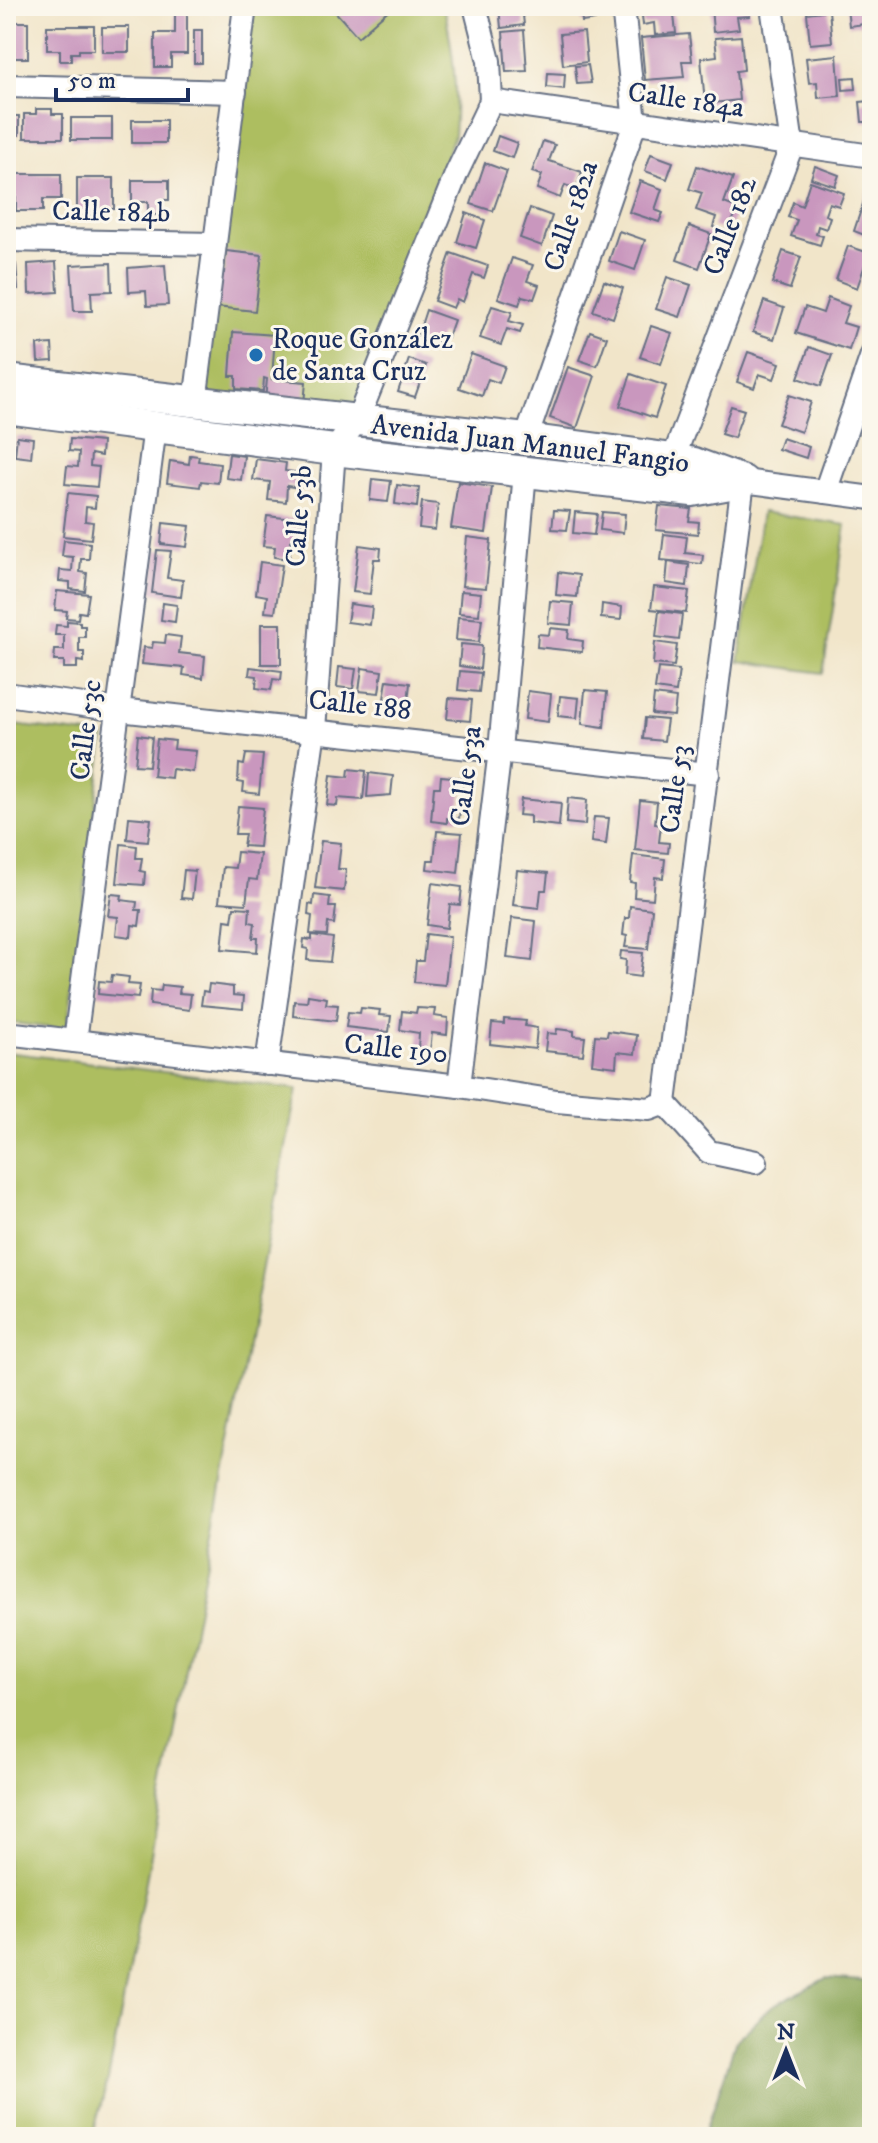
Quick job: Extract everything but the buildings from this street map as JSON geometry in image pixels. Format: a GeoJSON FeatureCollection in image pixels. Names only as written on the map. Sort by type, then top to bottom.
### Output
{"type":"FeatureCollection","features":[{"type":"Feature","properties":{"kind":"main road","name":"Avenida Juan Manuel Fangio"},"geometry":{"type":"LineString","coordinates":[[6,380],[526,439],[673,459],[694,463],[743,481]]}},
{"type":"Feature","properties":{"kind":"main road","name":"Avenida Juan Manuel Fangio"},"geometry":{"type":"LineString","coordinates":[[6,408],[692,491],[743,481]]}},
{"type":"Feature","properties":{"kind":"street"},"geometry":{"type":"LineString","coordinates":[[195,402],[245,6]]}},
{"type":"Feature","properties":{"kind":"street","name":"Calle 53b"},"geometry":{"type":"LineString","coordinates":[[267,1064],[314,730],[334,450],[357,421],[457,172],[491,101],[489,61],[475,6]]}},
{"type":"Feature","properties":{"kind":"street","name":"Calle 182a"},"geometry":{"type":"LineString","coordinates":[[526,439],[635,123],[623,6]]}},
{"type":"Feature","properties":{"kind":"street","name":"Calle 182"},"geometry":{"type":"LineString","coordinates":[[673,459],[792,145],[772,6]]}},
{"type":"Feature","properties":{"kind":"street"},"geometry":{"type":"LineString","coordinates":[[6,86],[235,92]]}},
{"type":"Feature","properties":{"kind":"street","name":"Calle 184a"},"geometry":{"type":"LineString","coordinates":[[491,101],[872,156]]}},
{"type":"Feature","properties":{"kind":"street","name":"Calle 184b"},"geometry":{"type":"LineString","coordinates":[[6,240],[215,244]]}},
{"type":"Feature","properties":{"kind":"street"},"geometry":{"type":"LineString","coordinates":[[825,492],[872,355]]}},
{"type":"Feature","properties":{"kind":"street","name":"Calle 53c"},"geometry":{"type":"LineString","coordinates":[[75,1041],[155,427]]}},
{"type":"Feature","properties":{"kind":"street","name":"Calle 53a"},"geometry":{"type":"LineString","coordinates":[[459,1086],[500,750],[525,472]]}},
{"type":"Feature","properties":{"kind":"street"},"geometry":{"type":"LineString","coordinates":[[743,481],[872,498]]}},
{"type":"Feature","properties":{"kind":"street","name":"Calle 53"},"geometry":{"type":"LineString","coordinates":[[665,1103],[743,481]]}},
{"type":"Feature","properties":{"kind":"street","name":"Calle 188"},"geometry":{"type":"LineString","coordinates":[[6,694],[119,710],[708,774]]}},
{"type":"Feature","properties":{"kind":"street","name":"Calle 190"},"geometry":{"type":"LineString","coordinates":[[6,1033],[459,1086],[557,1101],[649,1109],[665,1103]]}},
{"type":"Feature","properties":{"kind":"street"},"geometry":{"type":"LineString","coordinates":[[665,1103],[709,1152],[756,1162]]}},
{"type":"Feature","properties":{"kind":"green space"},"geometry":{"type":"Polygon","coordinates":[[[252,6],[444,6],[454,70],[454,135],[354,418],[200,400],[252,6]]]}},
{"type":"Feature","properties":{"kind":"green space"},"geometry":{"type":"Polygon","coordinates":[[[762,512],[846,525],[823,673],[739,661],[762,512]]]}},
{"type":"Feature","properties":{"kind":"green space"},"geometry":{"type":"Polygon","coordinates":[[[6,724],[104,736],[67,1030],[6,1022],[6,724]]]}},
{"type":"Feature","properties":{"kind":"green space"},"geometry":{"type":"Polygon","coordinates":[[[6,1052],[297,1089],[108,2080],[92,2137],[6,2137],[6,1052]]]}},
{"type":"Feature","properties":{"kind":"green space"},"geometry":{"type":"Polygon","coordinates":[[[826,1978],[872,1982],[872,2137],[704,2137],[736,2040],[772,2006],[826,1978]]]}},
{"type":"Feature","properties":{"kind":"place","name":"Roque González de Santa Cruz"},"geometry":{"type":"Point","coordinates":[256,355]}}]}
